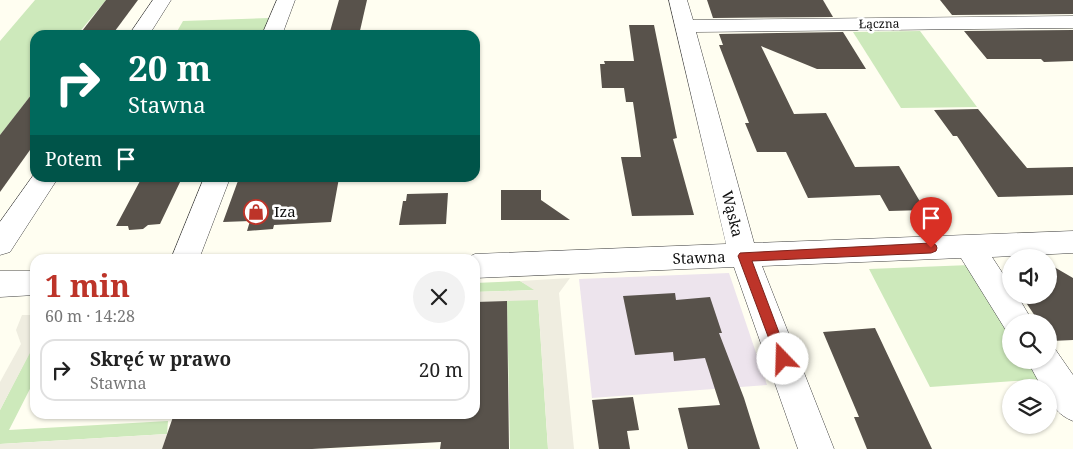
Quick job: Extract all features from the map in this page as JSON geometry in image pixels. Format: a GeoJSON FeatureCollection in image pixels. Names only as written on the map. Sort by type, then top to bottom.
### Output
{"type":"FeatureCollection","features":[{"type":"Feature","properties":{"kind":"street"},"geometry":{"type":"LineString","coordinates":[[142,30],[162,0]]}},
{"type":"Feature","properties":{"kind":"street"},"geometry":{"type":"LineString","coordinates":[[274,30],[286,0]]}},
{"type":"Feature","properties":{"kind":"street","name":"Wąska"},"geometry":{"type":"LineString","coordinates":[[678,0],[744,256],[816,449]]}},
{"type":"Feature","properties":{"kind":"street","name":"Łączna"},"geometry":{"type":"LineString","coordinates":[[685,26],[1073,22]]}},
{"type":"Feature","properties":{"kind":"street"},"geometry":{"type":"LineString","coordinates":[[0,244],[42,182]]}},
{"type":"Feature","properties":{"kind":"street"},"geometry":{"type":"LineString","coordinates":[[187,254],[214,182]]}},
{"type":"Feature","properties":{"kind":"street","name":"Stawna"},"geometry":{"type":"LineString","coordinates":[[480,266],[1073,242]]}},
{"type":"Feature","properties":{"kind":"street"},"geometry":{"type":"LineString","coordinates":[[969,246],[1013,314]]}},
{"type":"Feature","properties":{"kind":"street"},"geometry":{"type":"LineString","coordinates":[[1050,369],[1073,404]]}},
{"type":"Feature","properties":{"kind":"shaded area"},"geometry":{"type":"Polygon","coordinates":[[[729,273],[767,385],[592,398],[579,279],[729,273]]]}},
{"type":"Feature","properties":{"kind":"shaded area"},"geometry":{"type":"Polygon","coordinates":[[[570,278],[559,293],[574,449],[548,449],[538,300],[480,302],[480,292],[534,290],[520,281],[570,278]]]}},
{"type":"Feature","properties":{"kind":"shaded area"},"geometry":{"type":"Polygon","coordinates":[[[22,315],[30,315],[30,353],[0,410],[0,382],[21,344],[16,330],[22,315]]]}},
{"type":"Feature","properties":{"kind":"shaded area"},"geometry":{"type":"Polygon","coordinates":[[[167,434],[162,449],[0,449],[0,444],[167,434]]]}},
{"type":"Feature","properties":{"kind":"green space"},"geometry":{"type":"Polygon","coordinates":[[[35,0],[106,0],[81,30],[30,30],[30,96],[0,135],[0,41],[35,0]]]}},
{"type":"Feature","properties":{"kind":"green space"},"geometry":{"type":"Polygon","coordinates":[[[269,18],[264,30],[178,30],[183,21],[269,18]]]}},
{"type":"Feature","properties":{"kind":"green space"},"geometry":{"type":"Polygon","coordinates":[[[920,31],[977,107],[901,108],[853,32],[920,31]]]}},
{"type":"Feature","properties":{"kind":"green space"},"geometry":{"type":"Polygon","coordinates":[[[970,265],[1002,315],[1002,369],[1037,369],[1044,379],[1002,379],[1002,382],[930,387],[869,269],[970,265]]]}},
{"type":"Feature","properties":{"kind":"green space"},"geometry":{"type":"Polygon","coordinates":[[[520,281],[536,290],[480,292],[480,283],[520,281]]]}},
{"type":"Feature","properties":{"kind":"green space"},"geometry":{"type":"Polygon","coordinates":[[[507,300],[538,300],[548,449],[510,449],[507,300]]]}},
{"type":"Feature","properties":{"kind":"green space"},"geometry":{"type":"Polygon","coordinates":[[[30,352],[30,389],[9,430],[168,421],[167,434],[0,444],[0,410],[30,352]]]}},
{"type":"Feature","properties":{"kind":"building"},"geometry":{"type":"Polygon","coordinates":[[[106,0],[138,0],[116,30],[83,30],[106,0]]]}},
{"type":"Feature","properties":{"kind":"building"},"geometry":{"type":"Polygon","coordinates":[[[339,0],[367,0],[360,30],[330,30],[339,0]]]}},
{"type":"Feature","properties":{"kind":"building"},"geometry":{"type":"Polygon","coordinates":[[[707,0],[823,0],[833,17],[713,18],[707,0]]]}},
{"type":"Feature","properties":{"kind":"building"},"geometry":{"type":"Polygon","coordinates":[[[940,0],[1073,0],[1073,14],[952,15],[940,0]]]}},
{"type":"Feature","properties":{"kind":"building"},"geometry":{"type":"Polygon","coordinates":[[[629,25],[654,25],[677,138],[673,139],[694,215],[632,216],[621,157],[641,157],[633,102],[626,102],[624,88],[602,88],[600,64],[605,64],[604,61],[634,61],[629,25]]]}},
{"type":"Feature","properties":{"kind":"building"},"geometry":{"type":"Polygon","coordinates":[[[1073,30],[1073,61],[1044,62],[1041,59],[987,59],[964,31],[1073,30]]]}},
{"type":"Feature","properties":{"kind":"building"},"geometry":{"type":"Polygon","coordinates":[[[843,32],[866,69],[817,69],[761,46],[794,114],[826,113],[855,167],[899,166],[925,210],[889,211],[880,195],[808,198],[786,152],[757,152],[745,123],[749,123],[719,45],[723,45],[719,34],[843,32]]]}},
{"type":"Feature","properties":{"kind":"building"},"geometry":{"type":"Polygon","coordinates":[[[30,96],[30,150],[0,192],[0,135],[30,96]]]}},
{"type":"Feature","properties":{"kind":"building"},"geometry":{"type":"Polygon","coordinates":[[[978,109],[1027,168],[1073,167],[1073,195],[998,197],[957,136],[953,136],[934,110],[978,109]]]}},
{"type":"Feature","properties":{"kind":"building"},"geometry":{"type":"Polygon","coordinates":[[[139,182],[180,182],[160,224],[148,225],[143,229],[129,230],[128,226],[116,226],[139,182]]]}},
{"type":"Feature","properties":{"kind":"building"},"geometry":{"type":"Polygon","coordinates":[[[238,182],[338,182],[331,222],[274,225],[273,229],[247,231],[250,221],[223,222],[238,182]]]}},
{"type":"Feature","properties":{"kind":"building"},"geometry":{"type":"Polygon","coordinates":[[[501,190],[541,190],[541,200],[570,220],[501,220],[501,190]]]}},
{"type":"Feature","properties":{"kind":"building"},"geometry":{"type":"Polygon","coordinates":[[[448,193],[446,224],[399,225],[403,201],[406,201],[407,194],[448,193]]]}},
{"type":"Feature","properties":{"kind":"building"},"geometry":{"type":"Polygon","coordinates":[[[1057,269],[1073,278],[1073,340],[1057,341],[1057,314],[1034,314],[1027,304],[1057,304],[1057,269]]]}},
{"type":"Feature","properties":{"kind":"building"},"geometry":{"type":"Polygon","coordinates":[[[675,293],[676,300],[710,297],[722,333],[719,333],[744,398],[760,449],[688,449],[678,408],[720,405],[705,358],[674,361],[673,352],[635,355],[623,296],[675,293]]]}},
{"type":"Feature","properties":{"kind":"building"},"geometry":{"type":"Polygon","coordinates":[[[507,301],[509,449],[440,449],[441,442],[312,449],[162,449],[172,419],[480,419],[480,302],[507,301]]]}},
{"type":"Feature","properties":{"kind":"building"},"geometry":{"type":"Polygon","coordinates":[[[875,328],[932,449],[867,449],[854,417],[859,417],[823,332],[875,328]]]}},
{"type":"Feature","properties":{"kind":"building"},"geometry":{"type":"Polygon","coordinates":[[[633,397],[639,430],[627,431],[630,449],[599,449],[592,400],[633,397]]]}},
{"type":"Feature","properties":{"kind":"place","name":"Iza"},"geometry":{"type":"Point","coordinates":[256,212]}},
{"type":"Feature","properties":{"kind":"route"},"geometry":{"type":"LineString","coordinates":[[783,359],[744,256],[931,248]]}}]}
